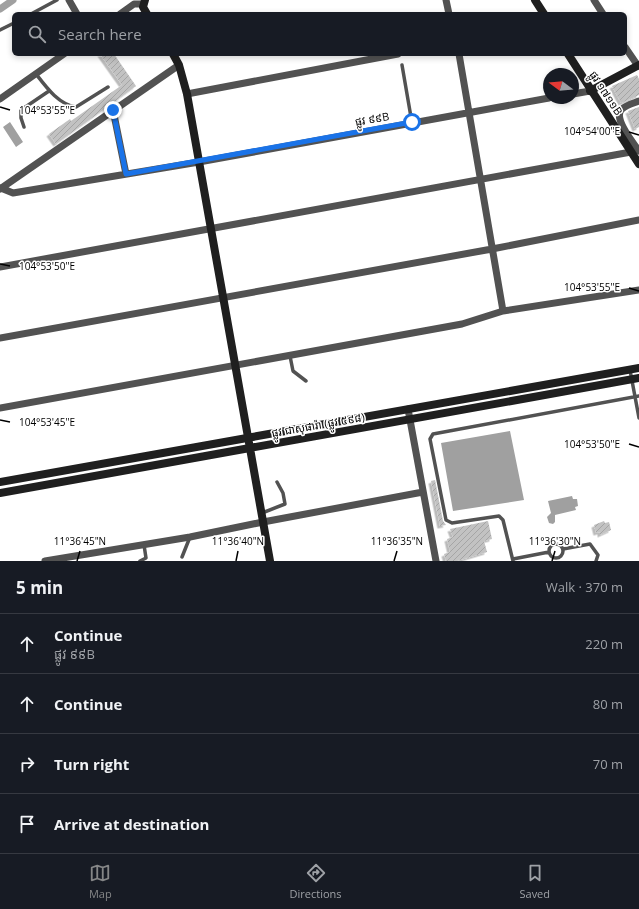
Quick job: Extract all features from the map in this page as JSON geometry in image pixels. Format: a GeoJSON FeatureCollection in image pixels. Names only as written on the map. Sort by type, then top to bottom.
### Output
{"type":"FeatureCollection","features":[{"type":"Feature","properties":{"kind":"main road"},"geometry":{"type":"LineString","coordinates":[[535,0],[543,12]]}},
{"type":"Feature","properties":{"kind":"main road"},"geometry":{"type":"LineString","coordinates":[[144,2],[146,12]]}},
{"type":"Feature","properties":{"kind":"main road"},"geometry":{"type":"LineString","coordinates":[[174,56],[179,64],[187,94],[270,561]]}},
{"type":"Feature","properties":{"kind":"main road","name":"ផ្លូវ ១៧១១B"},"geometry":{"type":"LineString","coordinates":[[569,56],[590,91],[635,152],[639,164]]}},
{"type":"Feature","properties":{"kind":"main road"},"geometry":{"type":"LineString","coordinates":[[590,91],[638,66]]}},
{"type":"Feature","properties":{"kind":"main road","name":"ផ្លូវ ជាសុផារ៉ា (ផ្លូវ ៥៩៨)"},"geometry":{"type":"LineString","coordinates":[[0,482],[639,368]]}},
{"type":"Feature","properties":{"kind":"main road","name":"ផ្លូវ ជាសុផារ៉ា (ផ្លូវ ៥៩៨)"},"geometry":{"type":"LineString","coordinates":[[0,493],[635,379]]}},
{"type":"Feature","properties":{"kind":"street"},"geometry":{"type":"LineString","coordinates":[[69,0],[75,12]]}},
{"type":"Feature","properties":{"kind":"street"},"geometry":{"type":"LineString","coordinates":[[446,0],[449,12]]}},
{"type":"Feature","properties":{"kind":"street"},"geometry":{"type":"LineString","coordinates":[[594,0],[602,12]]}},
{"type":"Feature","properties":{"kind":"street"},"geometry":{"type":"LineString","coordinates":[[123,12],[134,4],[144,2]]}},
{"type":"Feature","properties":{"kind":"street"},"geometry":{"type":"LineString","coordinates":[[627,50],[638,66]]}},
{"type":"Feature","properties":{"kind":"street"},"geometry":{"type":"LineString","coordinates":[[0,99],[61,56]]}},
{"type":"Feature","properties":{"kind":"street"},"geometry":{"type":"LineString","coordinates":[[187,94],[387,56]]}},
{"type":"Feature","properties":{"kind":"street"},"geometry":{"type":"LineString","coordinates":[[458,56],[503,311]]}},
{"type":"Feature","properties":{"kind":"street"},"geometry":{"type":"LineString","coordinates":[[1,189],[179,64]]}},
{"type":"Feature","properties":{"kind":"street"},"geometry":{"type":"LineString","coordinates":[[579,93],[590,91]]}},
{"type":"Feature","properties":{"kind":"street","name":"ផ្លូវ ៩៩B"},"geometry":{"type":"LineString","coordinates":[[1,189],[13,193],[199,162],[543,99]]}},
{"type":"Feature","properties":{"kind":"street"},"geometry":{"type":"LineString","coordinates":[[0,267],[480,178],[635,152],[619,120],[619,113],[622,108],[639,100]]}},
{"type":"Feature","properties":{"kind":"street"},"geometry":{"type":"LineString","coordinates":[[113,110],[126,174]]}},
{"type":"Feature","properties":{"kind":"street"},"geometry":{"type":"LineString","coordinates":[[0,338],[492,249],[639,220]]}},
{"type":"Feature","properties":{"kind":"street"},"geometry":{"type":"LineString","coordinates":[[0,408],[290,354],[462,324],[503,311],[639,290]]}},
{"type":"Feature","properties":{"kind":"street"},"geometry":{"type":"LineString","coordinates":[[408,409],[436,561]]}},
{"type":"Feature","properties":{"kind":"street"},"geometry":{"type":"LineString","coordinates":[[45,561],[190,537],[262,518],[423,492]]}},
{"type":"Feature","properties":{"kind":"lane"},"geometry":{"type":"LineString","coordinates":[[35,12],[57,0]]}},
{"type":"Feature","properties":{"kind":"lane"},"geometry":{"type":"LineString","coordinates":[[0,30],[12,24]]}},
{"type":"Feature","properties":{"kind":"lane"},"geometry":{"type":"LineString","coordinates":[[402,65],[412,122]]}},
{"type":"Feature","properties":{"kind":"lane"},"geometry":{"type":"LineString","coordinates":[[36,74],[49,91],[69,106],[76,107],[108,87]]}},
{"type":"Feature","properties":{"kind":"lane"},"geometry":{"type":"LineString","coordinates":[[24,127],[21,118],[21,110],[49,91]]}},
{"type":"Feature","properties":{"kind":"lane"},"geometry":{"type":"LineString","coordinates":[[290,354],[293,372],[306,381]]}},
{"type":"Feature","properties":{"kind":"lane"},"geometry":{"type":"LineString","coordinates":[[630,369],[635,379],[639,418]]}},
{"type":"Feature","properties":{"kind":"lane"},"geometry":{"type":"LineString","coordinates":[[549,552],[513,560],[503,520],[499,516],[452,523],[446,520],[430,439],[433,434],[637,396]]}},
{"type":"Feature","properties":{"kind":"lane"},"geometry":{"type":"LineString","coordinates":[[262,518],[285,504],[283,492],[276,482]]}},
{"type":"Feature","properties":{"kind":"lane"},"geometry":{"type":"LineString","coordinates":[[182,557],[190,537]]}},
{"type":"Feature","properties":{"kind":"lane"},"geometry":{"type":"LineString","coordinates":[[554,544],[558,544],[562,549],[562,554],[558,557],[552,557],[549,552],[551,546],[554,544]]}},
{"type":"Feature","properties":{"kind":"lane"},"geometry":{"type":"LineString","coordinates":[[562,549],[590,544],[598,555],[596,561]]}},
{"type":"Feature","properties":{"kind":"lane"},"geometry":{"type":"LineString","coordinates":[[140,561],[146,558],[144,545]]}},
{"type":"Feature","properties":{"kind":"shaded area"},"geometry":{"type":"Polygon","coordinates":[[[10,122],[23,142],[16,147],[3,127],[10,122]]]}},
{"type":"Feature","properties":{"kind":"shaded area"},"geometry":{"type":"Polygon","coordinates":[[[510,431],[524,500],[453,511],[441,443],[510,431]]]}},
{"type":"Feature","properties":{"kind":"shaded area"},"geometry":{"type":"Polygon","coordinates":[[[572,496],[573,499],[577,499],[578,506],[575,507],[576,510],[555,515],[555,522],[553,524],[549,523],[547,517],[551,513],[548,501],[572,496]]]}},
{"type":"Feature","properties":{"kind":"building"},"geometry":{"type":"Polygon","coordinates":[[[101,56],[115,56],[136,86],[56,144],[49,134],[70,119],[71,121],[122,85],[101,56]]]}},
{"type":"Feature","properties":{"kind":"building"},"geometry":{"type":"Polygon","coordinates":[[[637,75],[639,79],[639,95],[621,103],[612,86],[637,75]]]}},
{"type":"Feature","properties":{"kind":"building"},"geometry":{"type":"Polygon","coordinates":[[[639,107],[639,127],[635,129],[628,111],[639,107]]]}},
{"type":"Feature","properties":{"kind":"building"},"geometry":{"type":"Polygon","coordinates":[[[435,480],[443,521],[446,525],[440,526],[431,481],[435,480]]]}},
{"type":"Feature","properties":{"kind":"building"},"geometry":{"type":"Polygon","coordinates":[[[488,521],[492,539],[484,541],[487,552],[457,561],[446,561],[444,554],[450,552],[447,539],[453,537],[450,529],[488,521]]]}},
{"type":"Feature","properties":{"kind":"building"},"geometry":{"type":"Polygon","coordinates":[[[604,521],[605,523],[609,522],[611,530],[600,535],[600,532],[596,533],[594,525],[604,521]]]}},
{"type":"Feature","properties":{"kind":"waterway"},"geometry":{"type":"LineString","coordinates":[[0,9],[13,0]]}},
{"type":"Feature","properties":{"kind":"route"},"geometry":{"type":"LineString","coordinates":[[113,110],[126,174],[199,162],[412,122]]}}]}
